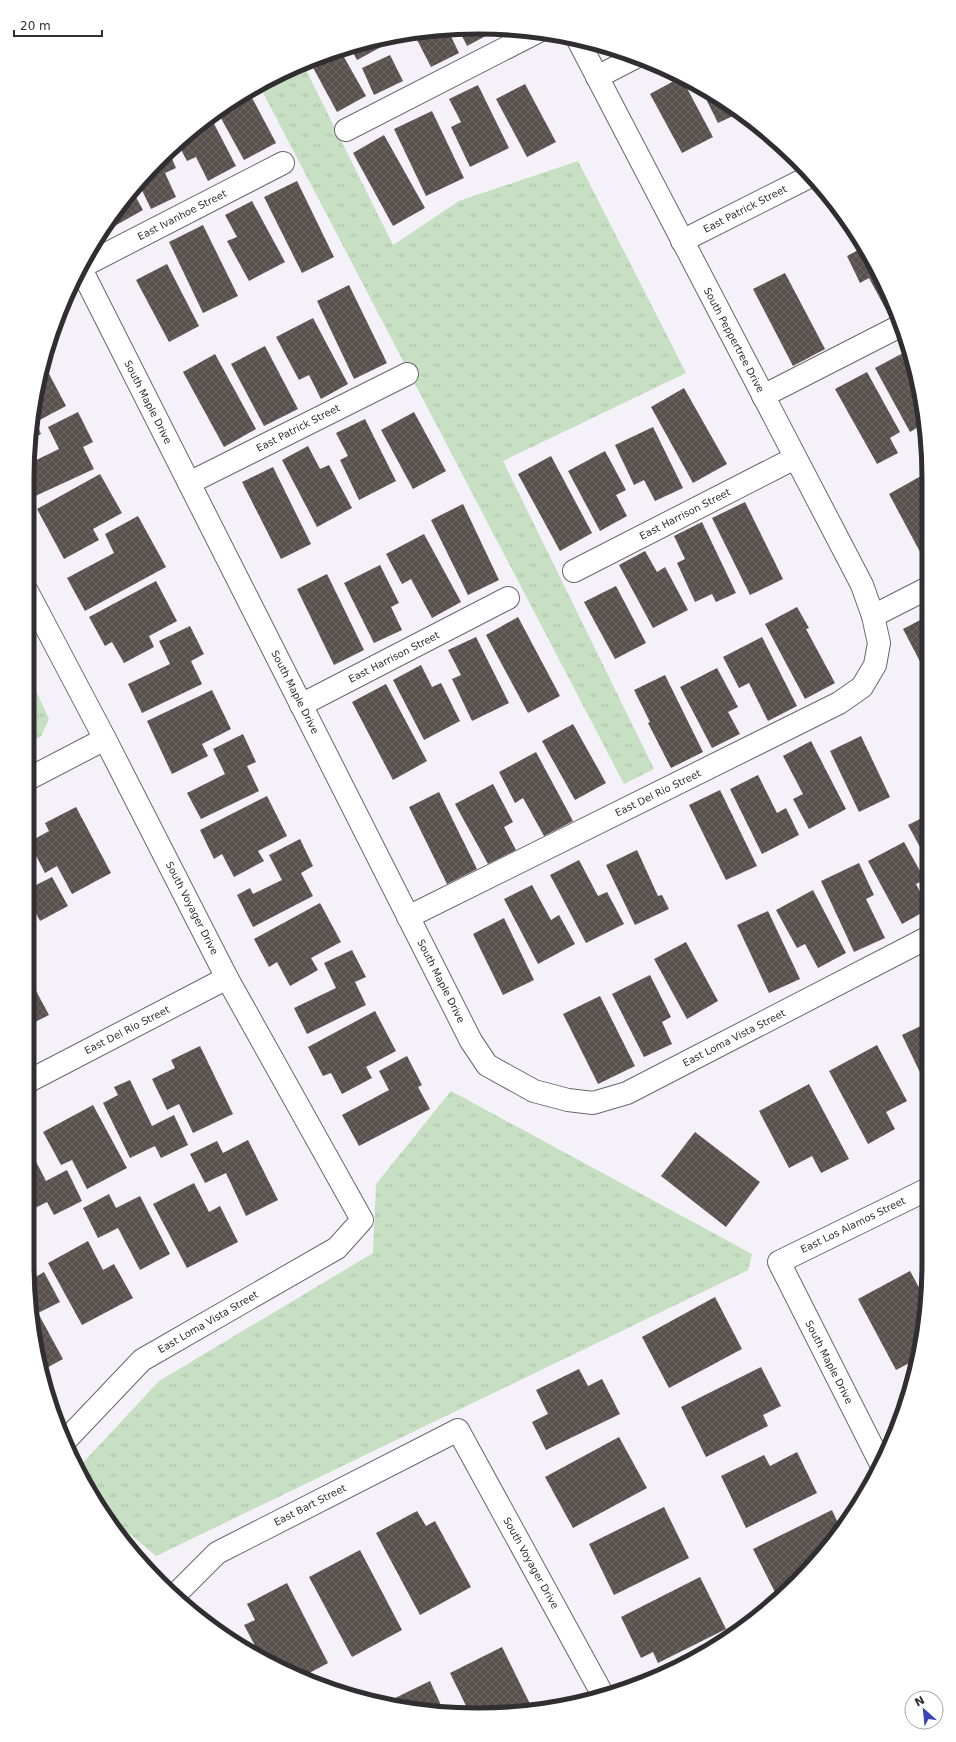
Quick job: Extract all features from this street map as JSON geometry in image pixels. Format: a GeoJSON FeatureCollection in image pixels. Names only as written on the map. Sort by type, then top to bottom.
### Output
{"type":"FeatureCollection","features":[{"type":"Feature","properties":{"kind":"street"},"geometry":{"type":"LineString","coordinates":[[346,130],[529,37]]}},
{"type":"Feature","properties":{"kind":"street","name":"South Peppertree Drive"},"geometry":{"type":"LineString","coordinates":[[581,47],[862,585],[873,616],[879,643]]}},
{"type":"Feature","properties":{"kind":"street"},"geometry":{"type":"LineString","coordinates":[[597,77],[629,61]]}},
{"type":"Feature","properties":{"kind":"street","name":"East Ivanhoe Street"},"geometry":{"type":"LineString","coordinates":[[89,264],[283,163]]}},
{"type":"Feature","properties":{"kind":"street","name":"East Patrick Street"},"geometry":{"type":"LineString","coordinates":[[682,241],[806,179]]}},
{"type":"Feature","properties":{"kind":"street","name":"South Maple Drive"},"geometry":{"type":"LineString","coordinates":[[84,274],[471,1041],[487,1065],[534,1091]]}},
{"type":"Feature","properties":{"kind":"street"},"geometry":{"type":"LineString","coordinates":[[763,396],[896,328]]}},
{"type":"Feature","properties":{"kind":"street","name":"East Patrick Street"},"geometry":{"type":"LineString","coordinates":[[189,483],[407,374]]}},
{"type":"Feature","properties":{"kind":"street","name":"East Harrison Street"},"geometry":{"type":"LineString","coordinates":[[574,571],[795,458]]}},
{"type":"Feature","properties":{"kind":"street"},"geometry":{"type":"LineString","coordinates":[[873,616],[922,591]]}},
{"type":"Feature","properties":{"kind":"street","name":"East Harrison Street"},"geometry":{"type":"LineString","coordinates":[[301,704],[508,598]]}},
{"type":"Feature","properties":{"kind":"street","name":"South Voyager Drive"},"geometry":{"type":"LineString","coordinates":[[34,604],[228,978],[362,1220]]}},
{"type":"Feature","properties":{"kind":"street","name":"East Del Rio Street"},"geometry":{"type":"LineString","coordinates":[[408,916],[839,703],[862,687],[875,665],[879,643]]}},
{"type":"Feature","properties":{"kind":"street"},"geometry":{"type":"LineString","coordinates":[[34,776],[105,739]]}},
{"type":"Feature","properties":{"kind":"street","name":"East Loma Vista Street"},"geometry":{"type":"LineString","coordinates":[[534,1091],[568,1100],[593,1103],[627,1093],[922,941]]}},
{"type":"Feature","properties":{"kind":"street","name":"East Del Rio Street"},"geometry":{"type":"LineString","coordinates":[[34,1078],[228,978]]}},
{"type":"Feature","properties":{"kind":"street","name":"East Los Alamos Street"},"geometry":{"type":"LineString","coordinates":[[779,1262],[922,1191]]}},
{"type":"Feature","properties":{"kind":"street","name":"East Loma Vista Street"},"geometry":{"type":"LineString","coordinates":[[69,1437],[142,1360],[337,1248],[362,1220]]}},
{"type":"Feature","properties":{"kind":"street","name":"South Maple Drive"},"geometry":{"type":"LineString","coordinates":[[779,1262],[877,1457]]}},
{"type":"Feature","properties":{"kind":"street","name":"South Voyager Drive"},"geometry":{"type":"LineString","coordinates":[[458,1430],[600,1691]]}},
{"type":"Feature","properties":{"kind":"street","name":"East Bart Street"},"geometry":{"type":"LineString","coordinates":[[178,1592],[217,1553],[458,1430]]}},
{"type":"Feature","properties":{"kind":"green space"},"geometry":{"type":"Polygon","coordinates":[[[306,69],[393,245],[459,201],[578,161],[686,373],[503,461],[654,769],[624,784],[262,90],[306,69]]]}},
{"type":"Feature","properties":{"kind":"green space"},"geometry":{"type":"Polygon","coordinates":[[[34,693],[37,693],[49,719],[41,736],[34,740],[34,693]]]}},
{"type":"Feature","properties":{"kind":"green space"},"geometry":{"type":"Polygon","coordinates":[[[451,1091],[752,1254],[748,1270],[156,1556],[120,1526],[93,1486],[82,1464],[159,1381],[373,1253],[376,1184],[451,1091]]]}},
{"type":"Feature","properties":{"kind":"building"},"geometry":{"type":"Polygon","coordinates":[[[489,34],[467,46],[461,35],[489,34]]]}},
{"type":"Feature","properties":{"kind":"building"},"geometry":{"type":"Polygon","coordinates":[[[450,35],[459,53],[431,67],[416,39],[450,35]]]}},
{"type":"Feature","properties":{"kind":"building"},"geometry":{"type":"Polygon","coordinates":[[[387,44],[357,60],[353,52],[387,44]]]}},
{"type":"Feature","properties":{"kind":"building"},"geometry":{"type":"Polygon","coordinates":[[[343,55],[366,96],[337,112],[312,66],[343,55]]]}},
{"type":"Feature","properties":{"kind":"building"},"geometry":{"type":"Polygon","coordinates":[[[390,55],[403,81],[374,95],[362,68],[390,55]]]}},
{"type":"Feature","properties":{"kind":"building"},"geometry":{"type":"Polygon","coordinates":[[[675,80],[686,86],[713,137],[682,153],[650,94],[675,80]]]}},
{"type":"Feature","properties":{"kind":"building"},"geometry":{"type":"Polygon","coordinates":[[[525,84],[556,142],[527,157],[496,99],[525,84]]]}},
{"type":"Feature","properties":{"kind":"building"},"geometry":{"type":"Polygon","coordinates":[[[478,85],[509,148],[470,167],[451,127],[461,122],[449,99],[478,85]]]}},
{"type":"Feature","properties":{"kind":"building"},"geometry":{"type":"Polygon","coordinates":[[[251,96],[276,143],[244,160],[220,117],[251,96]]]}},
{"type":"Feature","properties":{"kind":"building"},"geometry":{"type":"Polygon","coordinates":[[[704,96],[734,115],[718,123],[704,96]]]}},
{"type":"Feature","properties":{"kind":"building"},"geometry":{"type":"Polygon","coordinates":[[[432,111],[464,178],[426,196],[394,129],[432,111]]]}},
{"type":"Feature","properties":{"kind":"building"},"geometry":{"type":"Polygon","coordinates":[[[213,122],[236,166],[208,181],[196,157],[187,161],[180,148],[213,122]]]}},
{"type":"Feature","properties":{"kind":"building"},"geometry":{"type":"Polygon","coordinates":[[[384,135],[425,208],[393,226],[353,153],[384,135]]]}},
{"type":"Feature","properties":{"kind":"building"},"geometry":{"type":"Polygon","coordinates":[[[171,157],[176,168],[165,173],[176,197],[151,209],[141,189],[171,157]]]}},
{"type":"Feature","properties":{"kind":"building"},"geometry":{"type":"Polygon","coordinates":[[[297,181],[334,257],[302,273],[264,197],[297,181]]]}},
{"type":"Feature","properties":{"kind":"building"},"geometry":{"type":"Polygon","coordinates":[[[135,196],[143,210],[111,228],[135,196]]]}},
{"type":"Feature","properties":{"kind":"building"},"geometry":{"type":"Polygon","coordinates":[[[252,201],[285,262],[249,281],[227,241],[237,237],[225,215],[252,201]]]}},
{"type":"Feature","properties":{"kind":"building"},"geometry":{"type":"Polygon","coordinates":[[[203,225],[238,296],[203,313],[169,242],[203,225]]]}},
{"type":"Feature","properties":{"kind":"building"},"geometry":{"type":"Polygon","coordinates":[[[859,250],[876,282],[891,316],[890,317],[869,278],[860,283],[847,256],[859,250]]]}},
{"type":"Feature","properties":{"kind":"building"},"geometry":{"type":"Polygon","coordinates":[[[167,264],[199,326],[169,342],[136,280],[167,264]]]}},
{"type":"Feature","properties":{"kind":"building"},"geometry":{"type":"Polygon","coordinates":[[[785,273],[825,349],[793,366],[753,289],[785,273]]]}},
{"type":"Feature","properties":{"kind":"building"},"geometry":{"type":"Polygon","coordinates":[[[349,285],[387,363],[354,379],[317,301],[349,285]]]}},
{"type":"Feature","properties":{"kind":"building"},"geometry":{"type":"Polygon","coordinates":[[[313,318],[348,384],[321,399],[309,375],[299,380],[276,337],[313,318]]]}},
{"type":"Feature","properties":{"kind":"building"},"geometry":{"type":"Polygon","coordinates":[[[265,346],[298,409],[264,426],[231,364],[265,346]]]}},
{"type":"Feature","properties":{"kind":"building"},"geometry":{"type":"Polygon","coordinates":[[[903,353],[907,363],[913,391],[919,427],[910,432],[875,368],[903,353]]]}},
{"type":"Feature","properties":{"kind":"building"},"geometry":{"type":"Polygon","coordinates":[[[215,354],[256,429],[224,447],[183,372],[215,354]]]}},
{"type":"Feature","properties":{"kind":"building"},"geometry":{"type":"Polygon","coordinates":[[[47,371],[66,406],[38,421],[47,371]]]}},
{"type":"Feature","properties":{"kind":"building"},"geometry":{"type":"Polygon","coordinates":[[[867,372],[900,432],[890,438],[898,453],[877,464],[835,389],[867,372]]]}},
{"type":"Feature","properties":{"kind":"building"},"geometry":{"type":"Polygon","coordinates":[[[684,388],[727,464],[693,483],[651,407],[684,388]]]}},
{"type":"Feature","properties":{"kind":"building"},"geometry":{"type":"Polygon","coordinates":[[[78,412],[93,442],[83,447],[94,469],[34,497],[35,461],[59,449],[48,427],[78,412]]]}},
{"type":"Feature","properties":{"kind":"building"},"geometry":{"type":"Polygon","coordinates":[[[414,412],[446,471],[413,489],[381,430],[414,412]]]}},
{"type":"Feature","properties":{"kind":"building"},"geometry":{"type":"Polygon","coordinates":[[[365,419],[396,481],[359,500],[340,460],[348,456],[336,433],[365,419]]]}},
{"type":"Feature","properties":{"kind":"building"},"geometry":{"type":"Polygon","coordinates":[[[37,425],[41,434],[36,436],[37,425]]]}},
{"type":"Feature","properties":{"kind":"building"},"geometry":{"type":"Polygon","coordinates":[[[653,427],[683,488],[655,501],[644,480],[634,485],[615,445],[653,427]]]}},
{"type":"Feature","properties":{"kind":"building"},"geometry":{"type":"Polygon","coordinates":[[[308,446],[320,469],[329,465],[352,508],[317,527],[282,460],[308,446]]]}},
{"type":"Feature","properties":{"kind":"building"},"geometry":{"type":"Polygon","coordinates":[[[605,451],[626,490],[616,495],[627,516],[600,531],[568,471],[605,451]]]}},
{"type":"Feature","properties":{"kind":"building"},"geometry":{"type":"Polygon","coordinates":[[[551,456],[592,533],[560,551],[518,474],[551,456]]]}},
{"type":"Feature","properties":{"kind":"building"},"geometry":{"type":"Polygon","coordinates":[[[273,467],[311,544],[281,559],[242,482],[273,467]]]}},
{"type":"Feature","properties":{"kind":"building"},"geometry":{"type":"Polygon","coordinates":[[[100,474],[122,513],[93,529],[99,540],[64,559],[37,509],[100,474]]]}},
{"type":"Feature","properties":{"kind":"building"},"geometry":{"type":"Polygon","coordinates":[[[921,476],[922,556],[889,494],[921,476]]]}},
{"type":"Feature","properties":{"kind":"building"},"geometry":{"type":"Polygon","coordinates":[[[745,502],[783,579],[750,595],[712,518],[745,502]]]}},
{"type":"Feature","properties":{"kind":"building"},"geometry":{"type":"Polygon","coordinates":[[[463,504],[499,580],[468,595],[431,520],[463,504]]]}},
{"type":"Feature","properties":{"kind":"building"},"geometry":{"type":"Polygon","coordinates":[[[138,516],[166,567],[85,611],[67,578],[114,553],[105,534],[138,516]]]}},
{"type":"Feature","properties":{"kind":"building"},"geometry":{"type":"Polygon","coordinates":[[[702,522],[736,593],[716,602],[712,594],[695,602],[677,563],[685,559],[674,536],[702,522]]]}},
{"type":"Feature","properties":{"kind":"building"},"geometry":{"type":"Polygon","coordinates":[[[424,534],[461,602],[432,618],[411,579],[402,584],[386,554],[424,534]]]}},
{"type":"Feature","properties":{"kind":"building"},"geometry":{"type":"Polygon","coordinates":[[[645,551],[657,572],[665,567],[688,610],[653,628],[619,565],[645,551]]]}},
{"type":"Feature","properties":{"kind":"building"},"geometry":{"type":"Polygon","coordinates":[[[380,565],[399,603],[391,607],[402,630],[374,643],[344,583],[380,565]]]}},
{"type":"Feature","properties":{"kind":"building"},"geometry":{"type":"Polygon","coordinates":[[[327,574],[364,650],[334,665],[297,589],[327,574]]]}},
{"type":"Feature","properties":{"kind":"building"},"geometry":{"type":"Polygon","coordinates":[[[156,581],[177,621],[149,636],[154,647],[124,663],[112,642],[105,646],[89,617],[156,581]]]}},
{"type":"Feature","properties":{"kind":"building"},"geometry":{"type":"Polygon","coordinates":[[[616,586],[646,643],[615,659],[584,602],[616,586]]]}},
{"type":"Feature","properties":{"kind":"building"},"geometry":{"type":"Polygon","coordinates":[[[797,607],[809,628],[806,629],[835,683],[805,699],[765,624],[797,607]]]}},
{"type":"Feature","properties":{"kind":"building"},"geometry":{"type":"Polygon","coordinates":[[[518,617],[560,696],[528,713],[486,635],[518,617]]]}},
{"type":"Feature","properties":{"kind":"building"},"geometry":{"type":"Polygon","coordinates":[[[922,619],[922,665],[903,629],[922,619]]]}},
{"type":"Feature","properties":{"kind":"building"},"geometry":{"type":"Polygon","coordinates":[[[190,626],[204,654],[191,661],[202,684],[142,713],[128,684],[170,664],[159,641],[190,626]]]}},
{"type":"Feature","properties":{"kind":"building"},"geometry":{"type":"Polygon","coordinates":[[[476,637],[509,703],[472,721],[452,679],[461,675],[448,650],[476,637]]]}},
{"type":"Feature","properties":{"kind":"building"},"geometry":{"type":"Polygon","coordinates":[[[762,637],[797,706],[768,721],[749,683],[739,688],[723,657],[762,637]]]}},
{"type":"Feature","properties":{"kind":"building"},"geometry":{"type":"Polygon","coordinates":[[[421,665],[432,687],[441,683],[460,721],[424,740],[393,680],[421,665]]]}},
{"type":"Feature","properties":{"kind":"building"},"geometry":{"type":"Polygon","coordinates":[[[717,668],[738,707],[728,712],[740,734],[712,748],[680,687],[717,668]]]}},
{"type":"Feature","properties":{"kind":"building"},"geometry":{"type":"Polygon","coordinates":[[[665,675],[703,752],[671,768],[648,723],[650,722],[634,690],[665,675]]]}},
{"type":"Feature","properties":{"kind":"building"},"geometry":{"type":"Polygon","coordinates":[[[386,684],[427,761],[393,780],[352,702],[386,684]]]}},
{"type":"Feature","properties":{"kind":"building"},"geometry":{"type":"Polygon","coordinates":[[[212,690],[231,729],[202,744],[208,756],[172,774],[147,721],[212,690]]]}},
{"type":"Feature","properties":{"kind":"building"},"geometry":{"type":"Polygon","coordinates":[[[573,724],[606,783],[575,800],[542,741],[573,724]]]}},
{"type":"Feature","properties":{"kind":"building"},"geometry":{"type":"Polygon","coordinates":[[[243,734],[256,762],[247,766],[259,791],[201,819],[187,793],[225,774],[213,749],[243,734]]]}},
{"type":"Feature","properties":{"kind":"building"},"geometry":{"type":"Polygon","coordinates":[[[861,736],[890,797],[859,812],[830,751],[861,736]]]}},
{"type":"Feature","properties":{"kind":"building"},"geometry":{"type":"Polygon","coordinates":[[[811,741],[846,809],[809,829],[793,799],[803,794],[783,756],[811,741]]]}},
{"type":"Feature","properties":{"kind":"building"},"geometry":{"type":"Polygon","coordinates":[[[536,752],[573,821],[544,836],[523,798],[515,803],[499,772],[536,752]]]}},
{"type":"Feature","properties":{"kind":"building"},"geometry":{"type":"Polygon","coordinates":[[[758,775],[777,813],[786,808],[799,835],[762,854],[730,789],[758,775]]]}},
{"type":"Feature","properties":{"kind":"building"},"geometry":{"type":"Polygon","coordinates":[[[493,784],[513,822],[504,827],[516,850],[488,864],[455,804],[493,784]]]}},
{"type":"Feature","properties":{"kind":"building"},"geometry":{"type":"Polygon","coordinates":[[[720,790],[757,866],[726,880],[689,805],[720,790]]]}},
{"type":"Feature","properties":{"kind":"building"},"geometry":{"type":"Polygon","coordinates":[[[439,792],[477,869],[447,884],[409,807],[439,792]]]}},
{"type":"Feature","properties":{"kind":"building"},"geometry":{"type":"Polygon","coordinates":[[[267,796],[287,836],[258,851],[264,861],[234,877],[222,854],[214,859],[200,830],[267,796]]]}},
{"type":"Feature","properties":{"kind":"building"},"geometry":{"type":"Polygon","coordinates":[[[76,807],[111,873],[72,894],[57,866],[45,873],[34,852],[34,839],[49,831],[45,823],[76,807]]]}},
{"type":"Feature","properties":{"kind":"building"},"geometry":{"type":"Polygon","coordinates":[[[922,818],[922,851],[908,825],[922,818]]]}},
{"type":"Feature","properties":{"kind":"building"},"geometry":{"type":"Polygon","coordinates":[[[300,839],[313,866],[301,873],[313,896],[253,927],[237,895],[250,888],[253,894],[282,880],[269,855],[300,839]]]}},
{"type":"Feature","properties":{"kind":"building"},"geometry":{"type":"Polygon","coordinates":[[[904,842],[922,875],[922,881],[916,884],[922,896],[922,913],[902,924],[868,861],[904,842]]]}},
{"type":"Feature","properties":{"kind":"building"},"geometry":{"type":"Polygon","coordinates":[[[637,850],[658,896],[662,895],[669,909],[635,925],[606,865],[637,850]]]}},
{"type":"Feature","properties":{"kind":"building"},"geometry":{"type":"Polygon","coordinates":[[[579,860],[598,896],[607,892],[624,924],[586,943],[550,875],[579,860]]]}},
{"type":"Feature","properties":{"kind":"building"},"geometry":{"type":"Polygon","coordinates":[[[859,863],[874,895],[866,899],[885,938],[854,952],[821,881],[859,863]]]}},
{"type":"Feature","properties":{"kind":"building"},"geometry":{"type":"Polygon","coordinates":[[[52,877],[68,906],[40,921],[34,909],[34,886],[52,877]]]}},
{"type":"Feature","properties":{"kind":"building"},"geometry":{"type":"Polygon","coordinates":[[[532,885],[551,920],[559,915],[575,944],[538,964],[504,899],[532,885]]]}},
{"type":"Feature","properties":{"kind":"building"},"geometry":{"type":"Polygon","coordinates":[[[813,890],[846,953],[818,968],[805,944],[797,948],[776,910],[813,890]]]}},
{"type":"Feature","properties":{"kind":"building"},"geometry":{"type":"Polygon","coordinates":[[[320,903],[341,942],[311,958],[318,970],[290,986],[277,962],[269,967],[254,939],[320,903]]]}},
{"type":"Feature","properties":{"kind":"building"},"geometry":{"type":"Polygon","coordinates":[[[768,911],[800,979],[769,993],[737,925],[768,911]]]}},
{"type":"Feature","properties":{"kind":"building"},"geometry":{"type":"Polygon","coordinates":[[[504,918],[534,980],[503,995],[473,934],[504,918]]]}},
{"type":"Feature","properties":{"kind":"building"},"geometry":{"type":"Polygon","coordinates":[[[686,942],[718,1001],[687,1019],[654,959],[686,942]]]}},
{"type":"Feature","properties":{"kind":"building"},"geometry":{"type":"Polygon","coordinates":[[[352,950],[366,977],[355,982],[366,1005],[307,1034],[294,1008],[336,988],[324,963],[352,950]]]}},
{"type":"Feature","properties":{"kind":"building"},"geometry":{"type":"Polygon","coordinates":[[[650,975],[671,1017],[662,1022],[672,1044],[644,1057],[612,994],[650,975]]]}},
{"type":"Feature","properties":{"kind":"building"},"geometry":{"type":"Polygon","coordinates":[[[34,987],[49,1015],[34,1022],[34,987]]]}},
{"type":"Feature","properties":{"kind":"building"},"geometry":{"type":"Polygon","coordinates":[[[600,996],[635,1066],[598,1084],[563,1014],[600,996]]]}},
{"type":"Feature","properties":{"kind":"building"},"geometry":{"type":"Polygon","coordinates":[[[375,1011],[396,1051],[366,1067],[372,1078],[342,1094],[331,1073],[323,1076],[308,1047],[375,1011]]]}},
{"type":"Feature","properties":{"kind":"building"},"geometry":{"type":"Polygon","coordinates":[[[922,1025],[922,1077],[902,1035],[922,1025]]]}},
{"type":"Feature","properties":{"kind":"building"},"geometry":{"type":"Polygon","coordinates":[[[877,1045],[907,1101],[886,1112],[895,1129],[868,1144],[829,1071],[877,1045]]]}},
{"type":"Feature","properties":{"kind":"building"},"geometry":{"type":"Polygon","coordinates":[[[200,1046],[233,1114],[193,1133],[179,1104],[167,1110],[152,1079],[175,1068],[171,1060],[200,1046]]]}},
{"type":"Feature","properties":{"kind":"building"},"geometry":{"type":"Polygon","coordinates":[[[407,1056],[422,1085],[418,1087],[430,1109],[359,1146],[342,1115],[389,1090],[379,1071],[407,1056]]]}},
{"type":"Feature","properties":{"kind":"building"},"geometry":{"type":"Polygon","coordinates":[[[130,1080],[152,1126],[174,1115],[188,1145],[161,1158],[155,1146],[130,1158],[103,1103],[118,1095],[114,1087],[130,1080]]]}},
{"type":"Feature","properties":{"kind":"building"},"geometry":{"type":"Polygon","coordinates":[[[809,1084],[849,1159],[821,1173],[812,1156],[789,1168],[759,1111],[809,1084]]]}},
{"type":"Feature","properties":{"kind":"building"},"geometry":{"type":"Polygon","coordinates":[[[93,1105],[127,1168],[87,1189],[72,1160],[61,1165],[43,1132],[93,1105]]]}},
{"type":"Feature","properties":{"kind":"building"},"geometry":{"type":"Polygon","coordinates":[[[695,1132],[760,1182],[726,1227],[661,1176],[695,1132]]]}},
{"type":"Feature","properties":{"kind":"building"},"geometry":{"type":"Polygon","coordinates":[[[248,1140],[278,1200],[246,1216],[226,1173],[205,1183],[190,1154],[217,1141],[223,1153],[248,1140]]]}},
{"type":"Feature","properties":{"kind":"building"},"geometry":{"type":"Polygon","coordinates":[[[34,1158],[46,1181],[67,1170],[82,1201],[54,1215],[47,1202],[34,1208],[34,1158]]]}},
{"type":"Feature","properties":{"kind":"building"},"geometry":{"type":"Polygon","coordinates":[[[194,1183],[209,1212],[220,1206],[238,1242],[187,1268],[153,1204],[194,1183]]]}},
{"type":"Feature","properties":{"kind":"building"},"geometry":{"type":"Polygon","coordinates":[[[109,1194],[116,1208],[140,1196],[170,1254],[140,1270],[118,1228],[98,1238],[83,1208],[109,1194]]]}},
{"type":"Feature","properties":{"kind":"building"},"geometry":{"type":"Polygon","coordinates":[[[88,1241],[103,1270],[114,1264],[133,1298],[82,1325],[48,1263],[88,1241]]]}},
{"type":"Feature","properties":{"kind":"building"},"geometry":{"type":"Polygon","coordinates":[[[910,1271],[921,1291],[918,1322],[911,1362],[896,1370],[858,1299],[910,1271]]]}},
{"type":"Feature","properties":{"kind":"building"},"geometry":{"type":"Polygon","coordinates":[[[44,1272],[60,1302],[38,1313],[63,1359],[47,1368],[38,1322],[34,1278],[44,1272]]]}},
{"type":"Feature","properties":{"kind":"building"},"geometry":{"type":"Polygon","coordinates":[[[715,1297],[742,1349],[669,1388],[642,1337],[715,1297]]]}},
{"type":"Feature","properties":{"kind":"building"},"geometry":{"type":"Polygon","coordinates":[[[761,1367],[781,1406],[763,1415],[768,1426],[706,1457],[681,1407],[761,1367]]]}},
{"type":"Feature","properties":{"kind":"building"},"geometry":{"type":"Polygon","coordinates":[[[579,1369],[588,1386],[602,1379],[620,1414],[546,1450],[532,1422],[548,1414],[536,1390],[579,1369]]]}},
{"type":"Feature","properties":{"kind":"building"},"geometry":{"type":"Polygon","coordinates":[[[619,1437],[647,1488],[573,1528],[545,1477],[619,1437]]]}},
{"type":"Feature","properties":{"kind":"building"},"geometry":{"type":"Polygon","coordinates":[[[797,1452],[817,1493],[746,1528],[721,1476],[764,1455],[770,1466],[797,1452]]]}},
{"type":"Feature","properties":{"kind":"building"},"geometry":{"type":"Polygon","coordinates":[[[664,1507],[689,1558],[614,1595],[589,1544],[664,1507]]]}},
{"type":"Feature","properties":{"kind":"building"},"geometry":{"type":"Polygon","coordinates":[[[832,1510],[838,1523],[812,1557],[776,1594],[753,1549],[832,1510]]]}},
{"type":"Feature","properties":{"kind":"building"},"geometry":{"type":"Polygon","coordinates":[[[417,1511],[426,1526],[435,1521],[471,1587],[420,1615],[376,1533],[417,1511]]]}},
{"type":"Feature","properties":{"kind":"building"},"geometry":{"type":"Polygon","coordinates":[[[360,1550],[402,1630],[352,1657],[309,1577],[360,1550]]]}},
{"type":"Feature","properties":{"kind":"building"},"geometry":{"type":"Polygon","coordinates":[[[700,1577],[726,1629],[658,1663],[653,1652],[641,1658],[621,1617],[700,1577]]]}},
{"type":"Feature","properties":{"kind":"building"},"geometry":{"type":"Polygon","coordinates":[[[287,1583],[328,1663],[308,1674],[257,1650],[244,1625],[255,1620],[247,1604],[287,1583]]]}},
{"type":"Feature","properties":{"kind":"building"},"geometry":{"type":"Polygon","coordinates":[[[502,1647],[530,1705],[507,1707],[467,1708],[450,1673],[502,1647]]]}},
{"type":"Feature","properties":{"kind":"building"},"geometry":{"type":"Polygon","coordinates":[[[430,1681],[441,1706],[420,1704],[393,1699],[430,1681]]]}}]}
